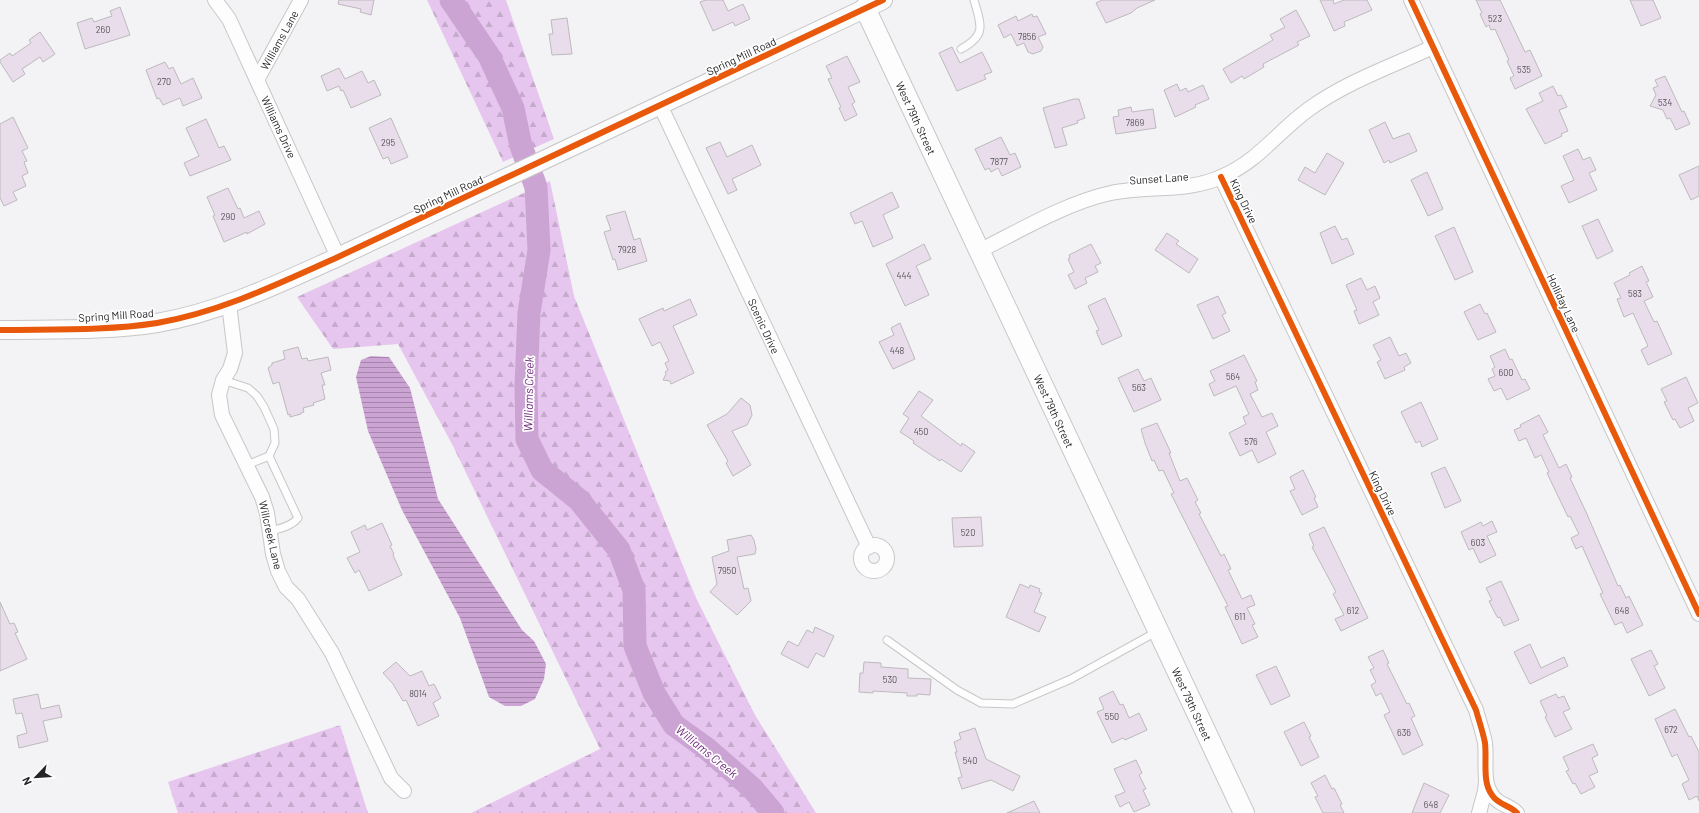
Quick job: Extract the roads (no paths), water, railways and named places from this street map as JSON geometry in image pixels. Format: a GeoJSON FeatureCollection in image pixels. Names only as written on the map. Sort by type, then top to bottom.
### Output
{"type":"FeatureCollection","features":[{"type":"Feature","properties":{"kind":"main road","name":"West 79th Street"},"geometry":{"type":"LineString","coordinates":[[874,4],[979,251],[1244,813]]}},
{"type":"Feature","properties":{"kind":"street","name":"Williams Drive"},"geometry":{"type":"LineString","coordinates":[[215,0],[229,19],[338,257]]}},
{"type":"Feature","properties":{"kind":"street","name":"Williams Lane"},"geometry":{"type":"LineString","coordinates":[[257,80],[301,0]]}},
{"type":"Feature","properties":{"kind":"street","name":"Holliday Lane"},"geometry":{"type":"LineString","coordinates":[[1411,0],[1699,614]]}},
{"type":"Feature","properties":{"kind":"street","name":"Spring Mill Road"},"geometry":{"type":"LineString","coordinates":[[0,330],[130,326],[175,319],[229,304],[338,257],[874,4]]}},
{"type":"Feature","properties":{"kind":"street","name":"Sunset Lane"},"geometry":{"type":"LineString","coordinates":[[979,251],[1071,206],[1094,197],[1130,190],[1167,189],[1191,186],[1221,177],[1258,156],[1296,119],[1320,102],[1346,87],[1433,47]]}},
{"type":"Feature","properties":{"kind":"street","name":"Scenic Drive"},"geometry":{"type":"LineString","coordinates":[[660,105],[869,547]]}},
{"type":"Feature","properties":{"kind":"street","name":"King Drive"},"geometry":{"type":"LineString","coordinates":[[1221,177],[1476,710],[1485,744],[1487,761],[1485,791],[1479,813]]}},
{"type":"Feature","properties":{"kind":"street","name":"Willcreek Lane"},"geometry":{"type":"LineString","coordinates":[[229,304],[235,353],[230,369],[223,380],[220,395],[222,415],[262,497],[267,513],[274,560],[286,586],[298,599],[332,653],[391,778],[404,791]]}},
{"type":"Feature","properties":{"kind":"street","name":"King Drive"},"geometry":{"type":"LineString","coordinates":[[1486,782],[1494,799],[1514,809],[1517,813]]}},
{"type":"Feature","properties":{"kind":"lane"},"geometry":{"type":"LineString","coordinates":[[961,50],[974,42],[980,34],[980,22],[974,0]]}},
{"type":"Feature","properties":{"kind":"lane"},"geometry":{"type":"LineString","coordinates":[[223,380],[248,388],[257,396],[264,406],[274,429],[274,443],[269,456],[298,518],[296,521],[281,528],[270,531]]}},
{"type":"Feature","properties":{"kind":"lane"},"geometry":{"type":"LineString","coordinates":[[247,465],[269,456]]}},
{"type":"Feature","properties":{"kind":"lane"},"geometry":{"type":"LineString","coordinates":[[887,640],[957,690],[981,703],[1013,704],[1071,679],[1158,631]]}},
{"type":"Feature","properties":{"kind":"waterway","name":"Williams Creek"},"geometry":{"type":"LineString","coordinates":[[451,0],[489,56],[513,108],[521,146],[536,187],[539,250],[529,313],[526,386],[527,439],[542,470],[579,500],[619,550],[634,590],[635,646],[654,693],[674,725],[706,748],[752,788],[773,813]]}}]}
